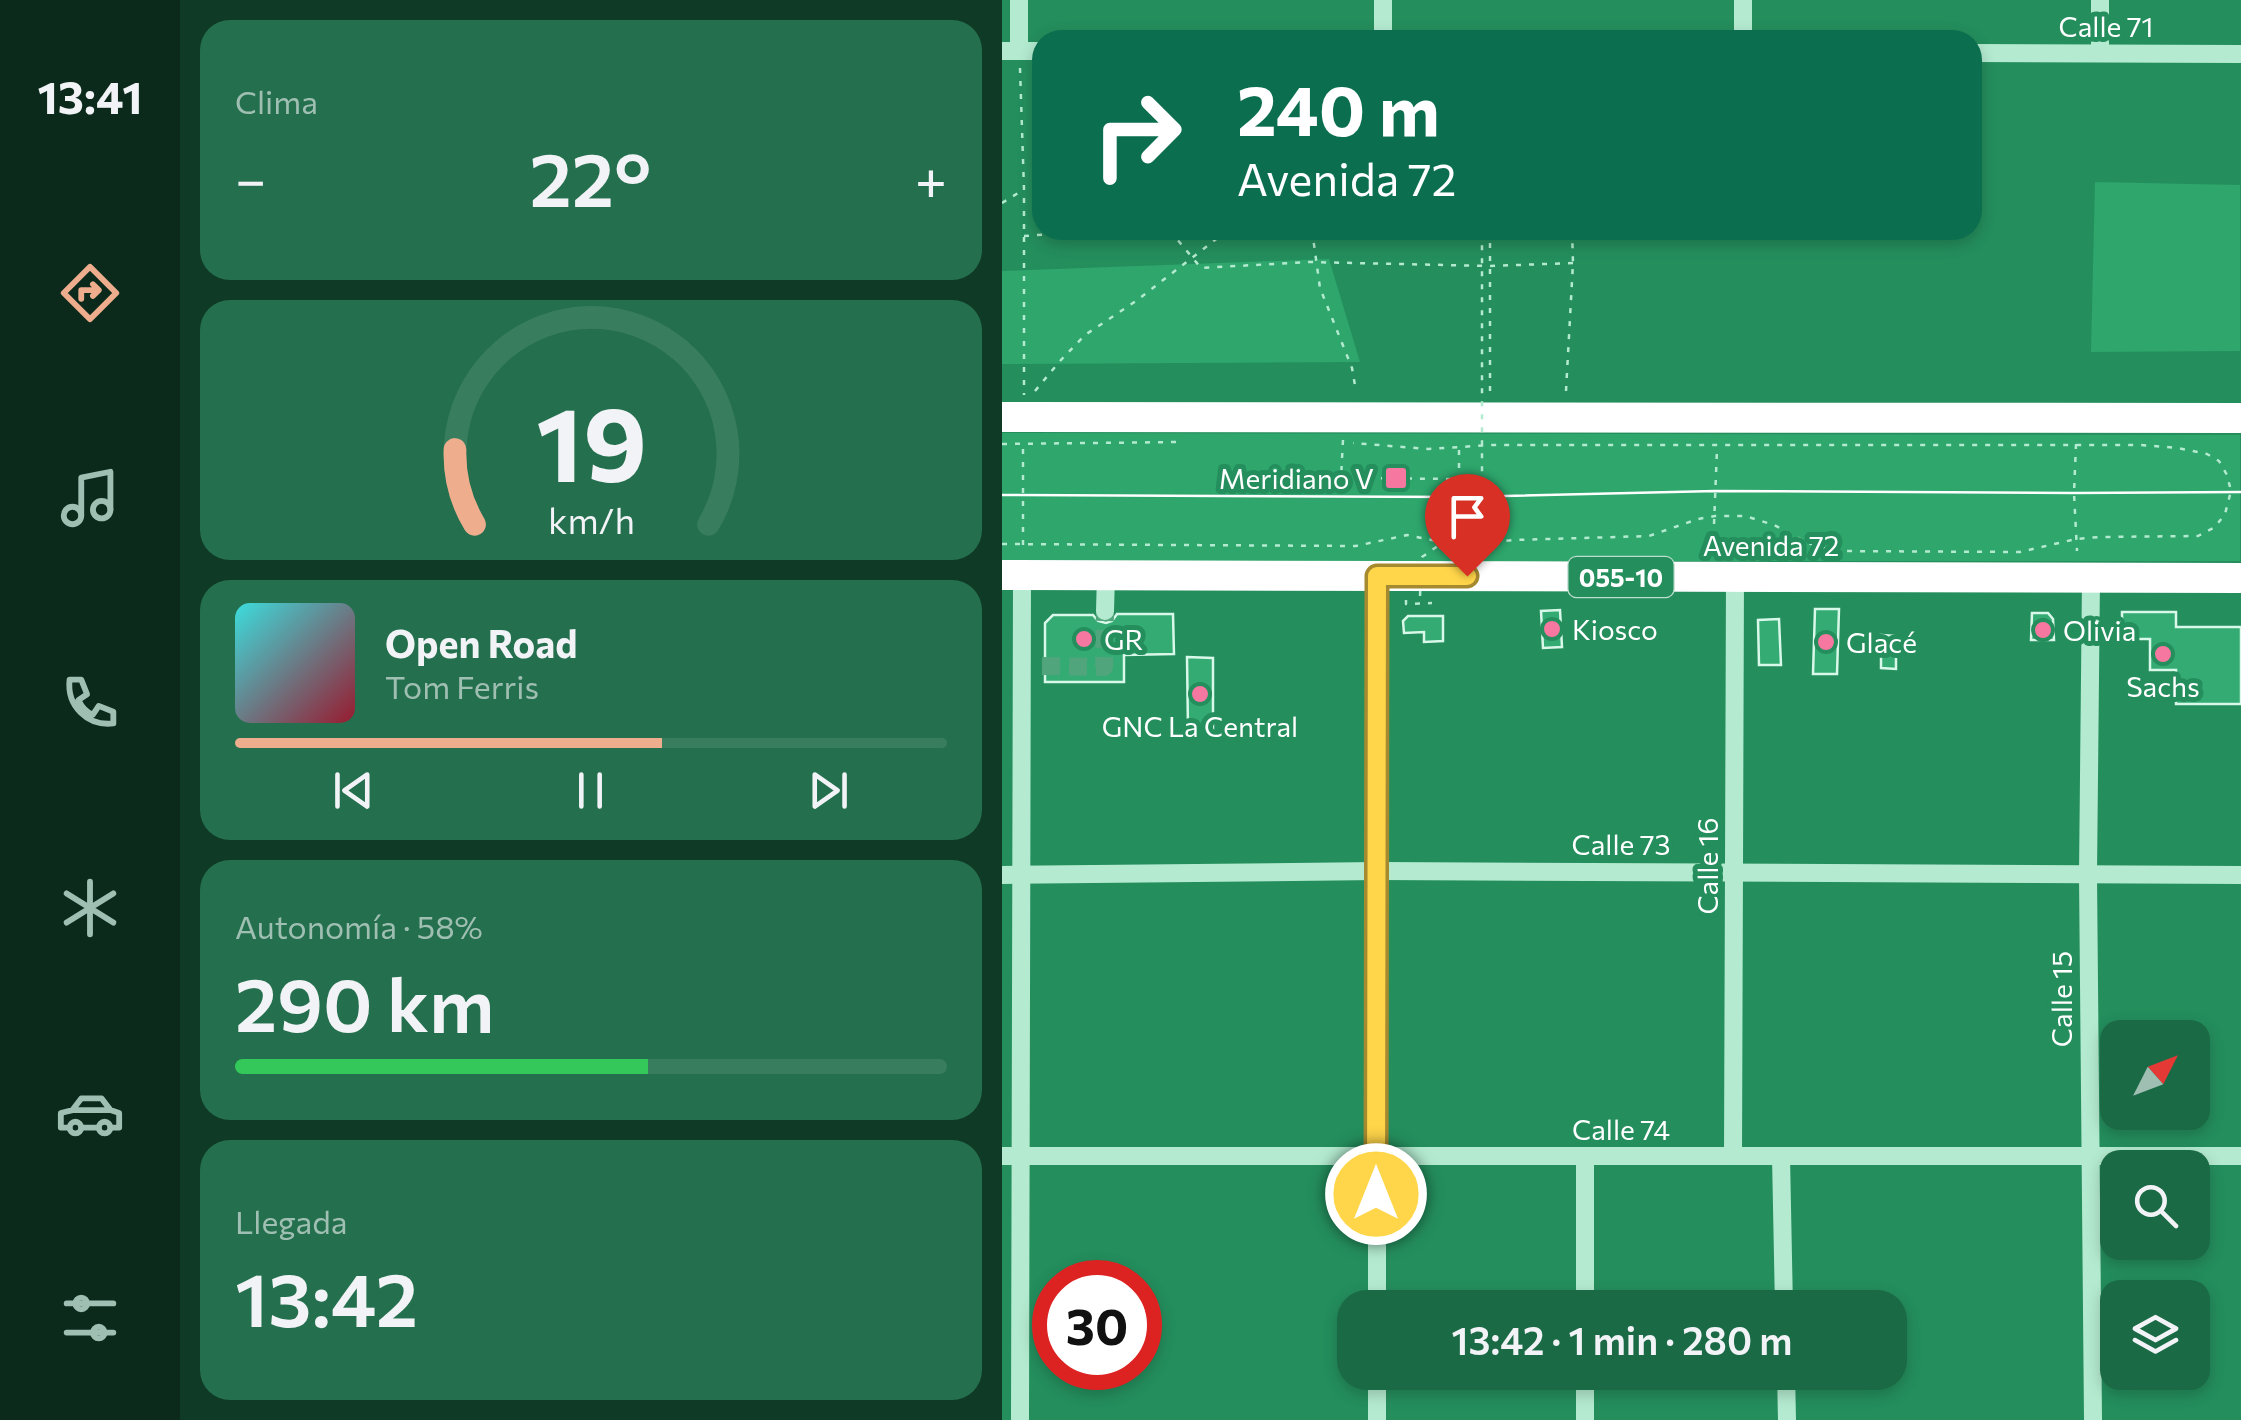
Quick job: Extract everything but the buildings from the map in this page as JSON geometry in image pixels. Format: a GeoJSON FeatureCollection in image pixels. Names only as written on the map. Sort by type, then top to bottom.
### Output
{"type":"FeatureCollection","features":[{"type":"Feature","properties":{"kind":"highway"},"geometry":{"type":"LineString","coordinates":[[1020,418],[1566,418],[1716,432],[2075,432],[2240,418]]}},
{"type":"Feature","properties":{"kind":"highway","name":"Avenida 72"},"geometry":{"type":"LineString","coordinates":[[1015,565],[1106,576],[2240,578]]}},
{"type":"Feature","properties":{"kind":"street"},"geometry":{"type":"LineString","coordinates":[[1010,51],[1019,0]]}},
{"type":"Feature","properties":{"kind":"street"},"geometry":{"type":"LineString","coordinates":[[1383,0],[1384,30]]}},
{"type":"Feature","properties":{"kind":"street"},"geometry":{"type":"LineString","coordinates":[[1743,0],[1743,30]]}},
{"type":"Feature","properties":{"kind":"street"},"geometry":{"type":"LineString","coordinates":[[2100,0],[2100,53]]}},
{"type":"Feature","properties":{"kind":"street","name":"Calle 71"},"geometry":{"type":"LineString","coordinates":[[1982,53],[2240,54]]}},
{"type":"Feature","properties":{"kind":"street"},"geometry":{"type":"LineString","coordinates":[[1015,565],[1022,666],[1012,875],[1011,1156],[1020,1420]]}},
{"type":"Feature","properties":{"kind":"street"},"geometry":{"type":"LineString","coordinates":[[1106,576],[1106,611]]}},
{"type":"Feature","properties":{"kind":"street"},"geometry":{"type":"LineString","coordinates":[[1377,576],[1377,1290]]}},
{"type":"Feature","properties":{"kind":"street","name":"Calle 16"},"geometry":{"type":"LineString","coordinates":[[1724,577],[1735,872],[1733,1156]]}},
{"type":"Feature","properties":{"kind":"street","name":"Calle 15"},"geometry":{"type":"LineString","coordinates":[[2084,578],[2093,1420]]}},
{"type":"Feature","properties":{"kind":"street"},"geometry":{"type":"LineString","coordinates":[[1022,666],[1042,666]]}},
{"type":"Feature","properties":{"kind":"street","name":"Calle 73"},"geometry":{"type":"LineString","coordinates":[[1012,875],[1378,871],[2240,875]]}},
{"type":"Feature","properties":{"kind":"street","name":"Calle 74"},"geometry":{"type":"LineString","coordinates":[[1011,1156],[2240,1156]]}},
{"type":"Feature","properties":{"kind":"street"},"geometry":{"type":"LineString","coordinates":[[1585,1156],[1585,1290]]}},
{"type":"Feature","properties":{"kind":"street"},"geometry":{"type":"LineString","coordinates":[[1781,1156],[1784,1290]]}},
{"type":"Feature","properties":{"kind":"street"},"geometry":{"type":"LineString","coordinates":[[1377,1390],[1377,1420]]}},
{"type":"Feature","properties":{"kind":"street"},"geometry":{"type":"LineString","coordinates":[[1585,1390],[1585,1420]]}},
{"type":"Feature","properties":{"kind":"street"},"geometry":{"type":"LineString","coordinates":[[1786,1390],[1787,1420]]}},
{"type":"Feature","properties":{"kind":"path"},"geometry":{"type":"LineString","coordinates":[[1010,51],[1024,189],[1015,565]]}},
{"type":"Feature","properties":{"kind":"path"},"geometry":{"type":"LineString","coordinates":[[1002,203],[1024,189]]}},
{"type":"Feature","properties":{"kind":"path"},"geometry":{"type":"LineString","coordinates":[[1024,236],[1032,235]]}},
{"type":"Feature","properties":{"kind":"path"},"geometry":{"type":"LineString","coordinates":[[1178,240],[1202,268],[1308,262],[1573,264]]}},
{"type":"Feature","properties":{"kind":"path"},"geometry":{"type":"LineString","coordinates":[[1002,444],[1060,361],[1085,335],[1216,240]]}},
{"type":"Feature","properties":{"kind":"path"},"geometry":{"type":"LineString","coordinates":[[1461,538],[1484,533],[1482,240]]}},
{"type":"Feature","properties":{"kind":"path"},"geometry":{"type":"LineString","coordinates":[[1490,240],[1491,418]]}},
{"type":"Feature","properties":{"kind":"path"},"geometry":{"type":"LineString","coordinates":[[1566,418],[1572,240]]}},
{"type":"Feature","properties":{"kind":"path"},"geometry":{"type":"LineString","coordinates":[[1020,418],[1182,442]]}},
{"type":"Feature","properties":{"kind":"path"},"geometry":{"type":"LineString","coordinates":[[1015,565],[1356,546],[1408,535],[1460,546],[1514,540],[1649,536],[1714,516],[1745,516],[1832,551],[2020,552],[2076,539],[2198,536],[2215,527],[2225,514],[2231,491],[2228,475],[2219,461],[2208,454],[2075,432],[1716,432],[1428,449],[1342,442]]}},
{"type":"Feature","properties":{"kind":"path"},"geometry":{"type":"LineString","coordinates":[[1716,432],[1714,516],[1724,577]]}},
{"type":"Feature","properties":{"kind":"path"},"geometry":{"type":"LineString","coordinates":[[2075,432],[2076,539],[2084,578]]}},
{"type":"Feature","properties":{"kind":"path"},"geometry":{"type":"LineString","coordinates":[[1459,447],[1459,479]]}},
{"type":"Feature","properties":{"kind":"path"},"geometry":{"type":"LineString","coordinates":[[1420,596],[1422,557],[1482,517]]}},
{"type":"Feature","properties":{"kind":"path"},"geometry":{"type":"LineString","coordinates":[[1002,544],[1015,565]]}},
{"type":"Feature","properties":{"kind":"green space"},"geometry":{"type":"Polygon","coordinates":[[[2095,182],[2240,185],[2240,351],[2091,352],[2095,182]]]}},
{"type":"Feature","properties":{"kind":"green space"},"geometry":{"type":"Polygon","coordinates":[[[1329,259],[1360,362],[1002,364],[1002,271],[1329,259]]]}},
{"type":"Feature","properties":{"kind":"green space"},"geometry":{"type":"Polygon","coordinates":[[[1002,433],[2240,435],[2240,561],[1002,561],[1002,433]]]}},
{"type":"Feature","properties":{"kind":"tunnel"},"geometry":{"type":"LineString","coordinates":[[1042,666],[1104,667],[1105,611]]}},
{"type":"Feature","properties":{"kind":"tram line"},"geometry":{"type":"LineString","coordinates":[[1002,495],[1460,497],[1715,491],[2241,492]]}},
{"type":"Feature","properties":{"kind":"place","name":"Meridiano V"},"geometry":{"type":"Point","coordinates":[1396,478]}},
{"type":"Feature","properties":{"kind":"place","name":"Kiosco"},"geometry":{"type":"Point","coordinates":[1552,629]}},
{"type":"Feature","properties":{"kind":"place","name":"Olivia"},"geometry":{"type":"Point","coordinates":[2043,630]}},
{"type":"Feature","properties":{"kind":"place","name":"GR"},"geometry":{"type":"Point","coordinates":[1084,639]}},
{"type":"Feature","properties":{"kind":"place","name":"Glacé"},"geometry":{"type":"Point","coordinates":[1826,642]}},
{"type":"Feature","properties":{"kind":"place","name":"Sachs"},"geometry":{"type":"Point","coordinates":[2163,654]}},
{"type":"Feature","properties":{"kind":"place","name":"GNC La Central"},"geometry":{"type":"Point","coordinates":[1200,694]}},
{"type":"Feature","properties":{"kind":"route"},"geometry":{"type":"LineString","coordinates":[[1376,1194],[1377,576],[1467,576]]}}]}
